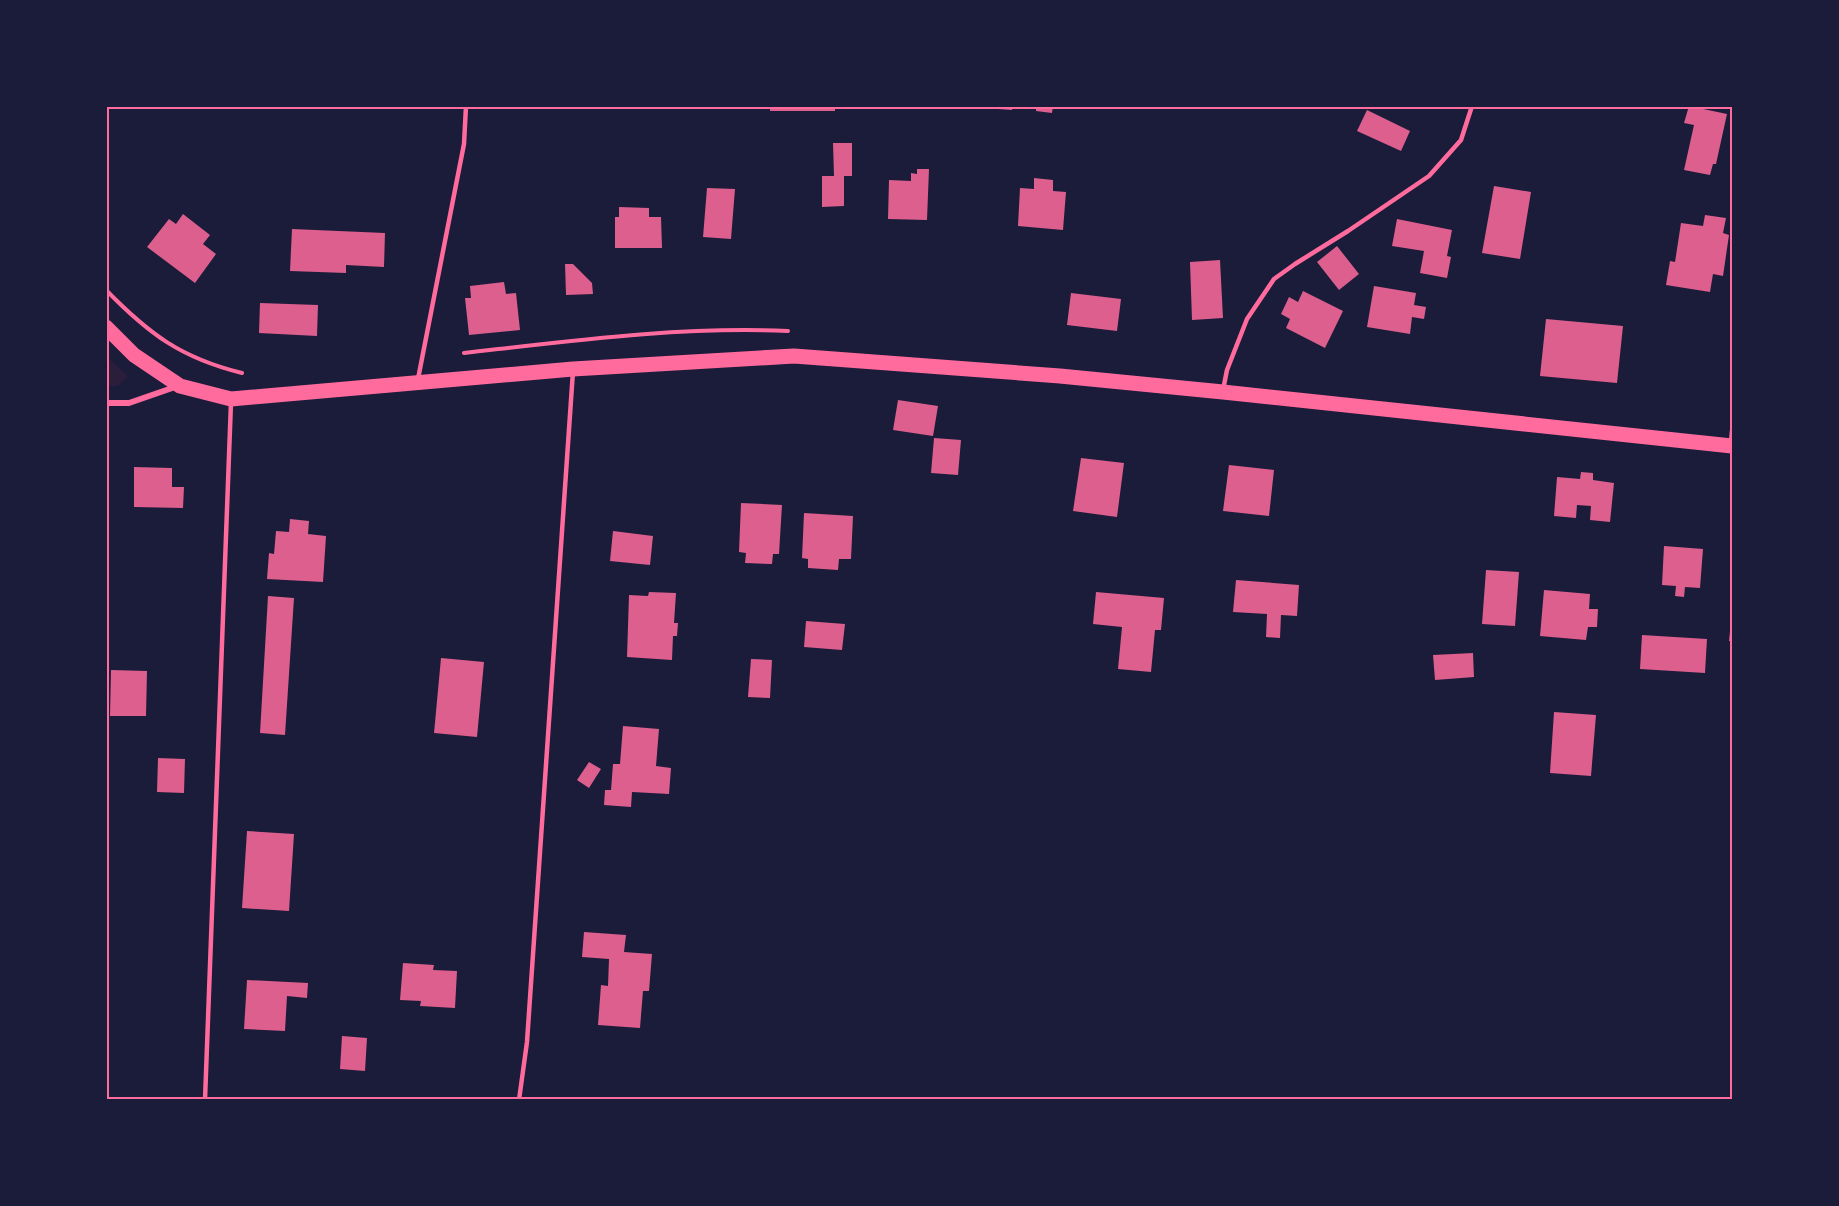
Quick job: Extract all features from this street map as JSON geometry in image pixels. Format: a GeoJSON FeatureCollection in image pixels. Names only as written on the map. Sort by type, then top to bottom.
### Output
{"type":"FeatureCollection","features":[{"type":"Feature","properties":{"kind":"main road"},"geometry":{"type":"LineString","coordinates":[[106,327],[134,355],[180,386],[231,399],[573,369],[794,356],[1060,376],[1732,441]]}},
{"type":"Feature","properties":{"kind":"street"},"geometry":{"type":"LineString","coordinates":[[106,403],[129,403],[180,386]]}},
{"type":"Feature","properties":{"kind":"lane"},"geometry":{"type":"LineString","coordinates":[[417,382],[464,144],[466,106]]}},
{"type":"Feature","properties":{"kind":"lane"},"geometry":{"type":"LineString","coordinates":[[1222,392],[1227,370],[1247,319],[1274,279],[1429,176],[1461,140],[1472,106]]}},
{"type":"Feature","properties":{"kind":"lane"},"geometry":{"type":"LineString","coordinates":[[519,1100],[528,1030],[573,369]]}},
{"type":"Feature","properties":{"kind":"lane"},"geometry":{"type":"LineString","coordinates":[[206,1100],[231,399]]}},
{"type":"Feature","properties":{"kind":"shaded area"},"geometry":{"type":"Polygon","coordinates":[[[107,357],[128,376],[118,386],[107,386],[107,357]]]}},
{"type":"Feature","properties":{"kind":"building"},"geometry":{"type":"Polygon","coordinates":[[[770,106],[835,106],[835,111],[770,111],[770,106]]]}},
{"type":"Feature","properties":{"kind":"building"},"geometry":{"type":"Polygon","coordinates":[[[998,106],[1013,106],[1012,110],[998,109],[998,106]]]}},
{"type":"Feature","properties":{"kind":"building"},"geometry":{"type":"Polygon","coordinates":[[[1036,106],[1053,106],[1052,113],[1036,111],[1036,106]]]}},
{"type":"Feature","properties":{"kind":"building"},"geometry":{"type":"Polygon","coordinates":[[[1689,106],[1727,114],[1716,164],[1713,164],[1710,175],[1684,170],[1694,125],[1684,123],[1689,106]]]}},
{"type":"Feature","properties":{"kind":"building"},"geometry":{"type":"Polygon","coordinates":[[[1367,110],[1410,131],[1401,151],[1357,131],[1367,110]]]}},
{"type":"Feature","properties":{"kind":"building"},"geometry":{"type":"Polygon","coordinates":[[[833,143],[852,143],[852,176],[844,176],[844,206],[822,207],[822,176],[834,176],[833,143]]]}},
{"type":"Feature","properties":{"kind":"building"},"geometry":{"type":"Polygon","coordinates":[[[917,169],[929,169],[927,220],[888,219],[889,180],[911,181],[911,173],[917,174],[917,169]]]}},
{"type":"Feature","properties":{"kind":"building"},"geometry":{"type":"Polygon","coordinates":[[[1034,178],[1053,180],[1053,191],[1066,192],[1063,230],[1018,226],[1020,188],[1034,189],[1034,178]]]}},
{"type":"Feature","properties":{"kind":"building"},"geometry":{"type":"Polygon","coordinates":[[[1494,186],[1531,192],[1520,259],[1482,253],[1494,186]]]}},
{"type":"Feature","properties":{"kind":"building"},"geometry":{"type":"Polygon","coordinates":[[[707,188],[735,189],[731,239],[703,237],[707,188]]]}},
{"type":"Feature","properties":{"kind":"building"},"geometry":{"type":"Polygon","coordinates":[[[619,207],[649,208],[649,217],[661,217],[662,248],[615,248],[615,217],[619,217],[619,207]]]}},
{"type":"Feature","properties":{"kind":"building"},"geometry":{"type":"Polygon","coordinates":[[[183,214],[210,235],[203,244],[216,254],[195,283],[147,247],[169,219],[176,224],[183,214]]]}},
{"type":"Feature","properties":{"kind":"building"},"geometry":{"type":"Polygon","coordinates":[[[1705,215],[1726,218],[1723,233],[1729,235],[1723,276],[1713,274],[1710,292],[1666,285],[1670,261],[1675,262],[1681,223],[1703,226],[1705,215]]]}},
{"type":"Feature","properties":{"kind":"building"},"geometry":{"type":"Polygon","coordinates":[[[1397,219],[1452,230],[1447,256],[1451,257],[1447,278],[1420,273],[1424,251],[1392,246],[1397,219]]]}},
{"type":"Feature","properties":{"kind":"building"},"geometry":{"type":"Polygon","coordinates":[[[292,229],[385,233],[384,267],[346,265],[346,273],[290,271],[292,229]]]}},
{"type":"Feature","properties":{"kind":"building"},"geometry":{"type":"Polygon","coordinates":[[[1337,246],[1359,274],[1339,290],[1317,262],[1337,246]]]}},
{"type":"Feature","properties":{"kind":"building"},"geometry":{"type":"Polygon","coordinates":[[[1220,260],[1223,318],[1192,320],[1190,262],[1220,260]]]}},
{"type":"Feature","properties":{"kind":"building"},"geometry":{"type":"Polygon","coordinates":[[[565,264],[573,264],[592,283],[593,294],[566,295],[565,264]]]}},
{"type":"Feature","properties":{"kind":"building"},"geometry":{"type":"Polygon","coordinates":[[[504,282],[506,294],[516,293],[520,330],[469,335],[465,298],[471,298],[470,286],[504,282]]]}},
{"type":"Feature","properties":{"kind":"building"},"geometry":{"type":"Polygon","coordinates":[[[1374,286],[1416,293],[1414,305],[1426,307],[1424,319],[1412,317],[1410,334],[1367,327],[1374,286]]]}},
{"type":"Feature","properties":{"kind":"building"},"geometry":{"type":"Polygon","coordinates":[[[1303,291],[1343,311],[1325,348],[1286,328],[1290,319],[1281,314],[1289,297],[1298,302],[1303,291]]]}},
{"type":"Feature","properties":{"kind":"building"},"geometry":{"type":"Polygon","coordinates":[[[1071,293],[1121,299],[1117,331],[1067,325],[1071,293]]]}},
{"type":"Feature","properties":{"kind":"building"},"geometry":{"type":"Polygon","coordinates":[[[260,303],[318,305],[317,336],[259,333],[260,303]]]}},
{"type":"Feature","properties":{"kind":"building"},"geometry":{"type":"Polygon","coordinates":[[[1546,319],[1623,326],[1617,383],[1540,376],[1546,319]]]}},
{"type":"Feature","properties":{"kind":"building"},"geometry":{"type":"Polygon","coordinates":[[[898,400],[938,406],[933,436],[893,430],[898,400]]]}},
{"type":"Feature","properties":{"kind":"building"},"geometry":{"type":"Polygon","coordinates":[[[934,438],[961,440],[958,475],[931,473],[934,438]]]}},
{"type":"Feature","properties":{"kind":"building"},"geometry":{"type":"Polygon","coordinates":[[[1081,458],[1124,463],[1117,517],[1073,511],[1081,458]]]}},
{"type":"Feature","properties":{"kind":"building"},"geometry":{"type":"Polygon","coordinates":[[[1229,465],[1274,470],[1269,516],[1223,511],[1229,465]]]}},
{"type":"Feature","properties":{"kind":"building"},"geometry":{"type":"Polygon","coordinates":[[[134,467],[172,468],[172,487],[184,487],[183,508],[134,507],[134,467]]]}},
{"type":"Feature","properties":{"kind":"building"},"geometry":{"type":"Polygon","coordinates":[[[1581,472],[1593,473],[1593,480],[1614,483],[1610,522],[1590,520],[1591,506],[1577,505],[1576,518],[1554,516],[1557,477],[1580,479],[1581,472]]]}},
{"type":"Feature","properties":{"kind":"building"},"geometry":{"type":"Polygon","coordinates":[[[741,503],[782,505],[779,554],[773,554],[772,564],[745,563],[746,553],[739,552],[741,503]]]}},
{"type":"Feature","properties":{"kind":"building"},"geometry":{"type":"Polygon","coordinates":[[[804,513],[853,516],[851,559],[839,559],[838,570],[808,568],[808,559],[802,558],[804,513]]]}},
{"type":"Feature","properties":{"kind":"building"},"geometry":{"type":"Polygon","coordinates":[[[290,519],[309,521],[308,534],[326,536],[323,582],[267,579],[269,553],[274,554],[276,531],[289,532],[290,519]]]}},
{"type":"Feature","properties":{"kind":"building"},"geometry":{"type":"Polygon","coordinates":[[[613,531],[653,536],[650,565],[610,561],[613,531]]]}},
{"type":"Feature","properties":{"kind":"building"},"geometry":{"type":"Polygon","coordinates":[[[1664,546],[1703,549],[1700,588],[1685,587],[1684,597],[1675,596],[1676,586],[1662,585],[1664,546]]]}},
{"type":"Feature","properties":{"kind":"building"},"geometry":{"type":"Polygon","coordinates":[[[1486,570],[1519,572],[1515,626],[1482,624],[1486,570]]]}},
{"type":"Feature","properties":{"kind":"building"},"geometry":{"type":"Polygon","coordinates":[[[1236,580],[1299,585],[1297,616],[1281,615],[1280,638],[1266,637],[1267,614],[1233,612],[1236,580]]]}},
{"type":"Feature","properties":{"kind":"building"},"geometry":{"type":"Polygon","coordinates":[[[1544,590],[1590,594],[1589,609],[1598,609],[1597,627],[1588,627],[1586,640],[1540,636],[1544,590]]]}},
{"type":"Feature","properties":{"kind":"building"},"geometry":{"type":"Polygon","coordinates":[[[649,592],[676,593],[674,623],[678,623],[677,636],[673,636],[672,660],[627,657],[629,595],[648,596],[649,592]]]}},
{"type":"Feature","properties":{"kind":"building"},"geometry":{"type":"Polygon","coordinates":[[[1096,592],[1164,598],[1161,630],[1155,630],[1151,672],[1118,669],[1122,627],[1093,624],[1096,592]]]}},
{"type":"Feature","properties":{"kind":"building"},"geometry":{"type":"Polygon","coordinates":[[[268,596],[294,598],[285,735],[260,733],[268,596]]]}},
{"type":"Feature","properties":{"kind":"building"},"geometry":{"type":"Polygon","coordinates":[[[806,621],[845,624],[842,650],[804,647],[806,621]]]}},
{"type":"Feature","properties":{"kind":"building"},"geometry":{"type":"Polygon","coordinates":[[[1731,622],[1732,641],[1729,641],[1731,622]]]}},
{"type":"Feature","properties":{"kind":"building"},"geometry":{"type":"Polygon","coordinates":[[[1642,635],[1707,639],[1705,673],[1640,669],[1642,635]]]}},
{"type":"Feature","properties":{"kind":"building"},"geometry":{"type":"Polygon","coordinates":[[[1473,653],[1474,677],[1435,680],[1433,655],[1473,653]]]}},
{"type":"Feature","properties":{"kind":"building"},"geometry":{"type":"Polygon","coordinates":[[[441,658],[484,662],[477,737],[434,733],[441,658]]]}},
{"type":"Feature","properties":{"kind":"building"},"geometry":{"type":"Polygon","coordinates":[[[751,659],[772,660],[770,698],[748,697],[751,659]]]}},
{"type":"Feature","properties":{"kind":"building"},"geometry":{"type":"Polygon","coordinates":[[[111,670],[147,671],[146,716],[110,716],[111,670]]]}},
{"type":"Feature","properties":{"kind":"building"},"geometry":{"type":"Polygon","coordinates":[[[1554,712],[1596,715],[1591,776],[1550,773],[1554,712]]]}},
{"type":"Feature","properties":{"kind":"building"},"geometry":{"type":"Polygon","coordinates":[[[623,726],[659,729],[656,766],[671,768],[669,794],[632,792],[631,807],[604,805],[605,790],[611,790],[613,764],[620,764],[623,726]]]}},
{"type":"Feature","properties":{"kind":"building"},"geometry":{"type":"Polygon","coordinates":[[[158,758],[185,759],[184,793],[157,792],[158,758]]]}},
{"type":"Feature","properties":{"kind":"building"},"geometry":{"type":"Polygon","coordinates":[[[589,762],[601,769],[589,788],[577,780],[589,762]]]}},
{"type":"Feature","properties":{"kind":"building"},"geometry":{"type":"Polygon","coordinates":[[[247,831],[294,834],[289,911],[242,908],[247,831]]]}},
{"type":"Feature","properties":{"kind":"building"},"geometry":{"type":"Polygon","coordinates":[[[584,932],[626,935],[624,952],[652,954],[649,991],[643,991],[640,1028],[598,1025],[601,985],[608,986],[609,959],[582,957],[584,932]]]}},
{"type":"Feature","properties":{"kind":"building"},"geometry":{"type":"Polygon","coordinates":[[[403,963],[434,965],[433,970],[457,971],[455,1008],[420,1006],[421,1001],[400,1000],[403,963]]]}},
{"type":"Feature","properties":{"kind":"building"},"geometry":{"type":"Polygon","coordinates":[[[247,980],[308,983],[307,998],[287,996],[285,1031],[244,1029],[247,980]]]}},
{"type":"Feature","properties":{"kind":"building"},"geometry":{"type":"Polygon","coordinates":[[[342,1036],[367,1038],[365,1071],[340,1069],[342,1036]]]}}]}
